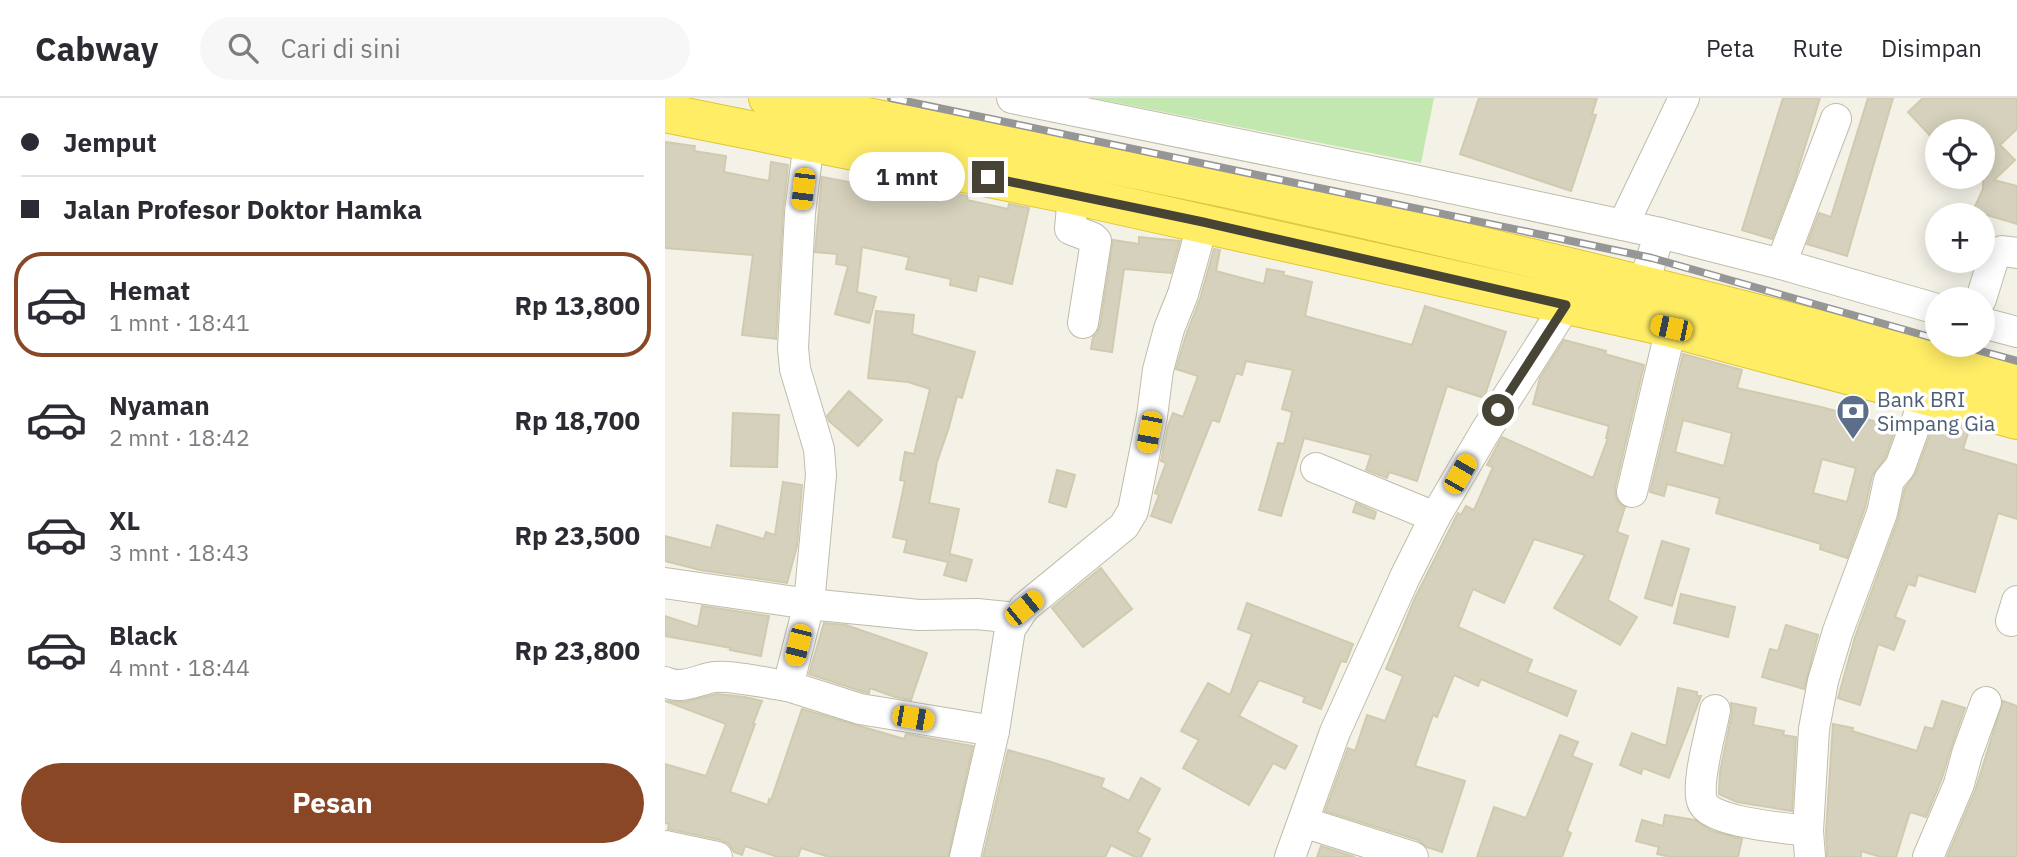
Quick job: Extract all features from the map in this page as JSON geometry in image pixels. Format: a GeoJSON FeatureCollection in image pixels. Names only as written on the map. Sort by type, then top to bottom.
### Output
{"type":"FeatureCollection","features":[{"type":"Feature","properties":{"kind":"highway"},"geometry":{"type":"LineString","coordinates":[[768,98],[1203,222],[1671,328],[2017,420]]}},
{"type":"Feature","properties":{"kind":"highway"},"geometry":{"type":"LineString","coordinates":[[665,113],[809,141],[1070,182],[1229,190],[1643,285],[1880,344],[2017,383]]}},
{"type":"Feature","properties":{"kind":"street"},"geometry":{"type":"LineString","coordinates":[[1012,98],[1404,177],[1660,233],[1925,306]]}},
{"type":"Feature","properties":{"kind":"street"},"geometry":{"type":"LineString","coordinates":[[1622,225],[1684,98]]}},
{"type":"Feature","properties":{"kind":"street"},"geometry":{"type":"LineString","coordinates":[[1781,264],[1836,119]]}},
{"type":"Feature","properties":{"kind":"street"},"geometry":{"type":"LineString","coordinates":[[788,686],[809,604],[821,475],[819,449],[796,369],[793,348],[800,213],[809,141]]}},
{"type":"Feature","properties":{"kind":"street"},"geometry":{"type":"LineString","coordinates":[[1070,182],[1070,229],[1096,241],[1083,323]]}},
{"type":"Feature","properties":{"kind":"street"},"geometry":{"type":"LineString","coordinates":[[965,857],[994,731],[1010,629],[1024,608],[1107,541],[1130,518],[1148,438],[1158,370],[1203,222]]}},
{"type":"Feature","properties":{"kind":"street"},"geometry":{"type":"LineString","coordinates":[[1643,285],[1660,233]]}},
{"type":"Feature","properties":{"kind":"street"},"geometry":{"type":"LineString","coordinates":[[1985,287],[1994,257],[2002,251],[2017,253]]}},
{"type":"Feature","properties":{"kind":"street"},"geometry":{"type":"LineString","coordinates":[[1290,857],[1335,732],[1435,517],[1485,432],[1566,305]]}},
{"type":"Feature","properties":{"kind":"street"},"geometry":{"type":"LineString","coordinates":[[1995,326],[2017,332]]}},
{"type":"Feature","properties":{"kind":"street"},"geometry":{"type":"LineString","coordinates":[[1632,492],[1671,328]]}},
{"type":"Feature","properties":{"kind":"street"},"geometry":{"type":"LineString","coordinates":[[1715,710],[1703,765],[1701,792],[1704,805],[1714,814],[1809,844],[1814,729],[1823,681],[1882,513],[1889,480],[1900,467],[1926,395]]}},
{"type":"Feature","properties":{"kind":"street"},"geometry":{"type":"LineString","coordinates":[[1316,468],[1435,517]]}},
{"type":"Feature","properties":{"kind":"street"},"geometry":{"type":"LineString","coordinates":[[665,583],[809,604],[919,615],[977,614],[1016,618]]}},
{"type":"Feature","properties":{"kind":"street"},"geometry":{"type":"LineString","coordinates":[[665,682],[684,685],[717,676],[788,686],[860,709],[994,731]]}},
{"type":"Feature","properties":{"kind":"street"},"geometry":{"type":"LineString","coordinates":[[1928,857],[1959,784],[1986,702]]}},
{"type":"Feature","properties":{"kind":"street"},"geometry":{"type":"LineString","coordinates":[[1303,822],[1413,857]]}},
{"type":"Feature","properties":{"kind":"street"},"geometry":{"type":"LineString","coordinates":[[665,846],[717,857]]}},
{"type":"Feature","properties":{"kind":"green space"},"geometry":{"type":"Polygon","coordinates":[[[1093,98],[1434,98],[1421,163],[1093,98]]]}},
{"type":"Feature","properties":{"kind":"building"},"geometry":{"type":"Polygon","coordinates":[[[1479,98],[1597,98],[1592,114],[1596,115],[1571,191],[1460,154],[1479,98]]]}},
{"type":"Feature","properties":{"kind":"building"},"geometry":{"type":"Polygon","coordinates":[[[1783,98],[1820,98],[1795,179],[1772,239],[1742,230],[1783,98]]]}},
{"type":"Feature","properties":{"kind":"building"},"geometry":{"type":"Polygon","coordinates":[[[1868,98],[1893,98],[1847,256],[1807,244],[1819,213],[1831,217],[1868,98]]]}},
{"type":"Feature","properties":{"kind":"building"},"geometry":{"type":"Polygon","coordinates":[[[1923,98],[2017,98],[2017,129],[2000,145],[2015,160],[1995,179],[1995,119],[1925,119],[1925,130],[1908,112],[1923,98]]]}},
{"type":"Feature","properties":{"kind":"building"},"geometry":{"type":"Polygon","coordinates":[[[665,142],[695,146],[694,151],[726,156],[724,172],[769,181],[771,162],[788,165],[776,339],[742,335],[753,255],[665,248],[665,142]]]}},
{"type":"Feature","properties":{"kind":"building"},"geometry":{"type":"Polygon","coordinates":[[[822,177],[928,197],[929,188],[968,196],[967,200],[1008,209],[1009,204],[1029,208],[1012,284],[979,276],[976,291],[950,285],[951,279],[906,269],[909,257],[862,247],[857,292],[876,297],[869,323],[835,314],[848,266],[836,264],[837,254],[815,252],[822,177]]]}},
{"type":"Feature","properties":{"kind":"building"},"geometry":{"type":"Polygon","coordinates":[[[1995,180],[2017,186],[2017,224],[1995,217],[1995,203],[1977,203],[1983,189],[1995,189],[1995,180]]]}},
{"type":"Feature","properties":{"kind":"building"},"geometry":{"type":"Polygon","coordinates":[[[1139,237],[1180,241],[1171,273],[1124,269],[1112,352],[1091,349],[1093,337],[1100,326],[1113,240],[1139,244],[1139,237]]]}},
{"type":"Feature","properties":{"kind":"building"},"geometry":{"type":"Polygon","coordinates":[[[1214,249],[1220,250],[1216,271],[1264,284],[1267,269],[1312,282],[1305,316],[1412,345],[1425,306],[1506,332],[1484,398],[1447,386],[1417,481],[1389,472],[1387,478],[1366,470],[1371,455],[1304,438],[1281,516],[1259,510],[1278,443],[1284,444],[1292,412],[1282,409],[1293,370],[1246,361],[1242,375],[1236,373],[1219,422],[1212,420],[1171,523],[1151,516],[1159,495],[1155,493],[1166,463],[1161,461],[1168,426],[1173,413],[1183,417],[1198,376],[1176,369],[1214,249]]]}},
{"type":"Feature","properties":{"kind":"building"},"geometry":{"type":"Polygon","coordinates":[[[876,311],[914,315],[912,334],[975,352],[962,398],[957,396],[937,462],[929,503],[959,509],[949,556],[950,554],[972,560],[966,581],[944,575],[948,562],[904,552],[907,540],[893,537],[905,481],[900,480],[905,452],[914,454],[930,389],[908,382],[868,378],[876,311]]]}},
{"type":"Feature","properties":{"kind":"building"},"geometry":{"type":"Polygon","coordinates":[[[1564,340],[1644,365],[1615,488],[1616,498],[1625,507],[1617,532],[1628,536],[1608,600],[1637,617],[1620,645],[1554,608],[1585,555],[1534,539],[1504,603],[1473,589],[1458,627],[1532,660],[1527,672],[1576,691],[1567,716],[1481,679],[1478,686],[1454,675],[1437,717],[1433,715],[1415,766],[1465,781],[1442,852],[1427,847],[1418,840],[1325,811],[1348,748],[1355,751],[1367,715],[1385,721],[1403,676],[1386,669],[1415,598],[1458,513],[1461,515],[1466,506],[1474,510],[1493,467],[1487,465],[1502,437],[1593,478],[1608,438],[1609,426],[1533,404],[1540,378],[1564,340]]]}},
{"type":"Feature","properties":{"kind":"building"},"geometry":{"type":"Polygon","coordinates":[[[1683,354],[1742,370],[1737,388],[1896,427],[1885,458],[1872,476],[1865,508],[1847,558],[1820,549],[1821,544],[1716,513],[1720,498],[1667,484],[1664,496],[1650,492],[1683,354]],[[1683,420],[1675,452],[1724,466],[1732,433],[1683,420]],[[1822,459],[1813,493],[1847,502],[1856,468],[1822,459]]]}},
{"type":"Feature","properties":{"kind":"building"},"geometry":{"type":"Polygon","coordinates":[[[849,391],[882,420],[858,446],[829,421],[827,416],[849,391]]]}},
{"type":"Feature","properties":{"kind":"building"},"geometry":{"type":"Polygon","coordinates":[[[733,413],[779,415],[777,467],[731,466],[733,413]]]}},
{"type":"Feature","properties":{"kind":"building"},"geometry":{"type":"Polygon","coordinates":[[[1935,421],[1969,430],[1963,449],[2017,465],[2017,519],[1998,513],[1975,592],[1918,575],[1915,586],[1908,584],[1895,617],[1905,621],[1894,650],[1878,644],[1860,705],[1838,698],[1855,637],[1898,519],[1905,488],[1916,473],[1935,421]]]}},
{"type":"Feature","properties":{"kind":"building"},"geometry":{"type":"Polygon","coordinates":[[[1057,470],[1075,475],[1066,507],[1049,502],[1057,470]]]}},
{"type":"Feature","properties":{"kind":"building"},"geometry":{"type":"Polygon","coordinates":[[[783,482],[802,485],[797,546],[787,583],[700,570],[665,561],[665,536],[711,548],[717,525],[764,539],[766,532],[775,535],[783,482]]]}},
{"type":"Feature","properties":{"kind":"building"},"geometry":{"type":"Polygon","coordinates":[[[1356,503],[1376,512],[1374,519],[1353,512],[1356,503]]]}},
{"type":"Feature","properties":{"kind":"building"},"geometry":{"type":"Polygon","coordinates":[[[1662,541],[1689,549],[1672,606],[1645,598],[1662,541]]]}},
{"type":"Feature","properties":{"kind":"building"},"geometry":{"type":"Polygon","coordinates":[[[1101,568],[1132,609],[1083,647],[1052,608],[1101,568]]]}},
{"type":"Feature","properties":{"kind":"building"},"geometry":{"type":"Polygon","coordinates":[[[1681,594],[1735,607],[1728,637],[1674,623],[1681,594]]]}},
{"type":"Feature","properties":{"kind":"building"},"geometry":{"type":"Polygon","coordinates":[[[1247,603],[1353,644],[1346,662],[1341,661],[1321,709],[1303,702],[1305,697],[1259,680],[1239,716],[1297,746],[1285,769],[1273,763],[1249,805],[1183,768],[1199,740],[1181,731],[1208,683],[1230,695],[1252,634],[1238,629],[1247,603]]]}},
{"type":"Feature","properties":{"kind":"building"},"geometry":{"type":"Polygon","coordinates":[[[702,606],[769,616],[761,656],[665,636],[665,616],[698,627],[702,606]]]}},
{"type":"Feature","properties":{"kind":"building"},"geometry":{"type":"Polygon","coordinates":[[[824,623],[846,625],[927,653],[911,700],[870,688],[869,693],[864,692],[809,674],[824,623]]]}},
{"type":"Feature","properties":{"kind":"building"},"geometry":{"type":"Polygon","coordinates":[[[1786,625],[1818,635],[1804,689],[1762,677],[1770,649],[1778,651],[1786,625]]]}},
{"type":"Feature","properties":{"kind":"building"},"geometry":{"type":"Polygon","coordinates":[[[1678,688],[1697,692],[1697,696],[1701,696],[1669,778],[1643,768],[1641,774],[1620,765],[1632,733],[1666,746],[1678,688]]]}},
{"type":"Feature","properties":{"kind":"building"},"geometry":{"type":"Polygon","coordinates":[[[717,694],[762,701],[730,792],[768,805],[802,709],[904,739],[906,734],[973,746],[948,857],[829,857],[801,848],[798,857],[778,857],[745,846],[742,855],[734,852],[729,844],[721,840],[668,829],[669,824],[665,823],[665,764],[706,776],[726,724],[665,701],[684,702],[717,694]]]}},
{"type":"Feature","properties":{"kind":"building"},"geometry":{"type":"Polygon","coordinates":[[[1942,701],[1965,708],[1926,817],[1910,812],[1896,857],[1881,857],[1861,851],[1861,857],[1827,857],[1826,831],[1833,724],[1853,728],[1852,731],[1917,751],[1925,727],[1933,729],[1942,701]]]}},
{"type":"Feature","properties":{"kind":"building"},"geometry":{"type":"Polygon","coordinates":[[[2003,701],[2017,706],[2017,857],[1947,857],[1975,791],[2003,701]]]}},
{"type":"Feature","properties":{"kind":"building"},"geometry":{"type":"Polygon","coordinates":[[[1731,703],[1756,708],[1753,725],[1784,731],[1783,735],[1796,737],[1792,811],[1737,802],[1719,794],[1720,772],[1732,713],[1731,703]]]}},
{"type":"Feature","properties":{"kind":"building"},"geometry":{"type":"Polygon","coordinates":[[[1560,735],[1578,742],[1572,756],[1592,764],[1567,831],[1571,833],[1562,857],[1477,857],[1494,807],[1526,818],[1560,735]]]}},
{"type":"Feature","properties":{"kind":"building"},"geometry":{"type":"Polygon","coordinates":[[[1008,750],[1104,779],[1101,787],[1129,801],[1141,778],[1160,789],[1137,832],[1150,839],[1141,857],[1135,857],[1111,845],[1105,857],[983,857],[1008,750]]]}},
{"type":"Feature","properties":{"kind":"building"},"geometry":{"type":"Polygon","coordinates":[[[1665,815],[1695,820],[1712,831],[1742,839],[1738,857],[1671,857],[1657,854],[1659,847],[1636,841],[1642,820],[1663,826],[1665,815]]]}},
{"type":"Feature","properties":{"kind":"building"},"geometry":{"type":"Polygon","coordinates":[[[1321,846],[1355,857],[1317,857],[1321,846]]]}},
{"type":"Feature","properties":{"kind":"railway"},"geometry":{"type":"LineString","coordinates":[[891,98],[1652,258],[1925,336]]}},
{"type":"Feature","properties":{"kind":"railway"},"geometry":{"type":"LineString","coordinates":[[1995,355],[2017,361]]}},
{"type":"Feature","properties":{"kind":"place","name":"Bank BRI Simpang Gia"},"geometry":{"type":"Point","coordinates":[1853,441]}},
{"type":"Feature","properties":{"kind":"route"},"geometry":{"type":"LineString","coordinates":[[988,177],[1203,222],[1566,305],[1498,410]]}}]}
